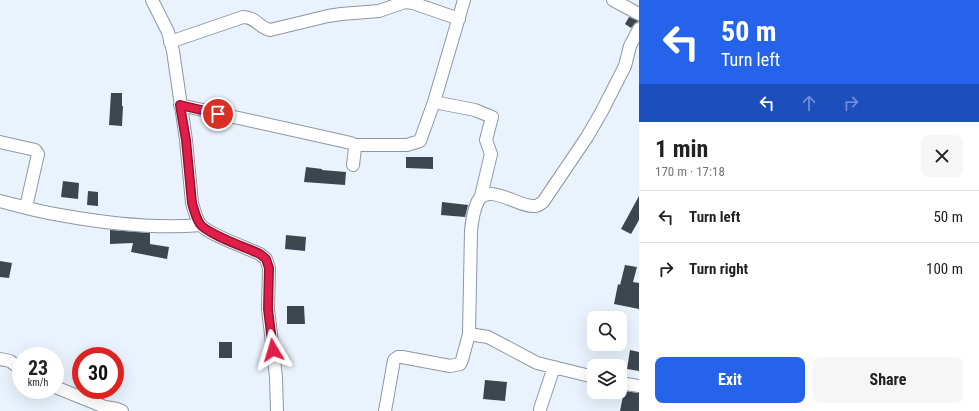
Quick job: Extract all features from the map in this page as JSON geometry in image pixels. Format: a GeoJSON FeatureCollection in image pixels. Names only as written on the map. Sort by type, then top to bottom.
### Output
{"type":"FeatureCollection","features":[{"type":"Feature","properties":{"kind":"street"},"geometry":{"type":"LineString","coordinates":[[152,0],[168,32],[173,51],[186,140],[192,203],[195,213],[201,225],[212,233],[260,254],[266,259],[269,268],[268,309],[276,377],[277,411]]}},
{"type":"Feature","properties":{"kind":"street"},"geometry":{"type":"LineString","coordinates":[[180,105],[354,145],[407,145],[420,141],[434,102],[464,0]]}},
{"type":"Feature","properties":{"kind":"street"},"geometry":{"type":"LineString","coordinates":[[613,0],[639,14]]}},
{"type":"Feature","properties":{"kind":"street"},"geometry":{"type":"LineString","coordinates":[[170,42],[243,17],[249,17],[264,29],[270,30],[341,14],[379,11],[405,2],[413,3],[459,19]]}},
{"type":"Feature","properties":{"kind":"street"},"geometry":{"type":"LineString","coordinates":[[481,196],[485,194],[493,194],[534,206],[538,206],[543,202],[587,137],[602,111],[625,66],[630,46],[639,28]]}},
{"type":"Feature","properties":{"kind":"street"},"geometry":{"type":"LineString","coordinates":[[385,411],[394,360],[402,357],[450,366],[460,364],[469,334],[471,232],[473,215],[481,196],[491,154],[486,140],[492,117],[475,110],[434,102]]}},
{"type":"Feature","properties":{"kind":"street"},"geometry":{"type":"LineString","coordinates":[[0,142],[31,148],[38,154],[26,207]]}},
{"type":"Feature","properties":{"kind":"street"},"geometry":{"type":"LineString","coordinates":[[353,166],[354,145]]}},
{"type":"Feature","properties":{"kind":"street"},"geometry":{"type":"LineString","coordinates":[[0,200],[59,215],[138,225],[183,227],[201,225]]}},
{"type":"Feature","properties":{"kind":"street"},"geometry":{"type":"LineString","coordinates":[[469,334],[488,337],[528,359],[587,375]]}},
{"type":"Feature","properties":{"kind":"street"},"geometry":{"type":"LineString","coordinates":[[0,359],[12,362]]}},
{"type":"Feature","properties":{"kind":"street"},"geometry":{"type":"LineString","coordinates":[[540,409],[554,367]]}},
{"type":"Feature","properties":{"kind":"street"},"geometry":{"type":"LineString","coordinates":[[627,383],[639,386]]}},
{"type":"Feature","properties":{"kind":"street"},"geometry":{"type":"LineString","coordinates":[[64,391],[105,407],[122,411]]}},
{"type":"Feature","properties":{"kind":"building"},"geometry":{"type":"Polygon","coordinates":[[[629,17],[639,21],[631,28],[625,24],[629,17]]]}},
{"type":"Feature","properties":{"kind":"building"},"geometry":{"type":"Polygon","coordinates":[[[111,93],[122,93],[122,126],[109,125],[111,93]]]}},
{"type":"Feature","properties":{"kind":"building"},"geometry":{"type":"Polygon","coordinates":[[[406,157],[433,157],[433,169],[406,168],[406,157]]]}},
{"type":"Feature","properties":{"kind":"building"},"geometry":{"type":"Polygon","coordinates":[[[306,167],[346,172],[345,185],[304,182],[306,167]]]}},
{"type":"Feature","properties":{"kind":"building"},"geometry":{"type":"Polygon","coordinates":[[[63,181],[79,183],[78,199],[61,197],[63,181]]]}},
{"type":"Feature","properties":{"kind":"building"},"geometry":{"type":"Polygon","coordinates":[[[88,191],[98,192],[98,206],[87,205],[88,191]]]}},
{"type":"Feature","properties":{"kind":"building"},"geometry":{"type":"Polygon","coordinates":[[[639,196],[639,220],[631,234],[621,229],[639,196]]]}},
{"type":"Feature","properties":{"kind":"building"},"geometry":{"type":"Polygon","coordinates":[[[442,202],[468,205],[465,217],[441,215],[442,202]]]}},
{"type":"Feature","properties":{"kind":"building"},"geometry":{"type":"Polygon","coordinates":[[[110,230],[150,233],[150,244],[169,247],[167,259],[131,252],[133,243],[110,244],[110,230]]]}},
{"type":"Feature","properties":{"kind":"building"},"geometry":{"type":"Polygon","coordinates":[[[286,235],[306,237],[305,251],[285,249],[286,235]]]}},
{"type":"Feature","properties":{"kind":"building"},"geometry":{"type":"Polygon","coordinates":[[[0,261],[12,263],[9,278],[0,277],[0,261]]]}},
{"type":"Feature","properties":{"kind":"building"},"geometry":{"type":"Polygon","coordinates":[[[625,265],[637,267],[633,282],[639,283],[639,309],[614,304],[618,284],[620,285],[625,265]]]}},
{"type":"Feature","properties":{"kind":"building"},"geometry":{"type":"Polygon","coordinates":[[[287,306],[304,306],[305,324],[287,324],[287,306]]]}},
{"type":"Feature","properties":{"kind":"building"},"geometry":{"type":"Polygon","coordinates":[[[219,342],[232,342],[232,358],[219,358],[219,342]]]}},
{"type":"Feature","properties":{"kind":"building"},"geometry":{"type":"Polygon","coordinates":[[[630,350],[639,352],[639,371],[627,369],[630,350]]]}},
{"type":"Feature","properties":{"kind":"building"},"geometry":{"type":"Polygon","coordinates":[[[485,380],[507,382],[505,401],[483,399],[485,380]]]}},
{"type":"Feature","properties":{"kind":"building"},"geometry":{"type":"Polygon","coordinates":[[[627,391],[639,393],[639,411],[620,411],[622,399],[627,399],[627,391]]]}},
{"type":"Feature","properties":{"kind":"route"},"geometry":{"type":"LineString","coordinates":[[218,114],[180,105],[186,140],[192,203],[201,225],[212,233],[260,254],[266,259],[269,268],[268,309],[273,350]]}}]}
